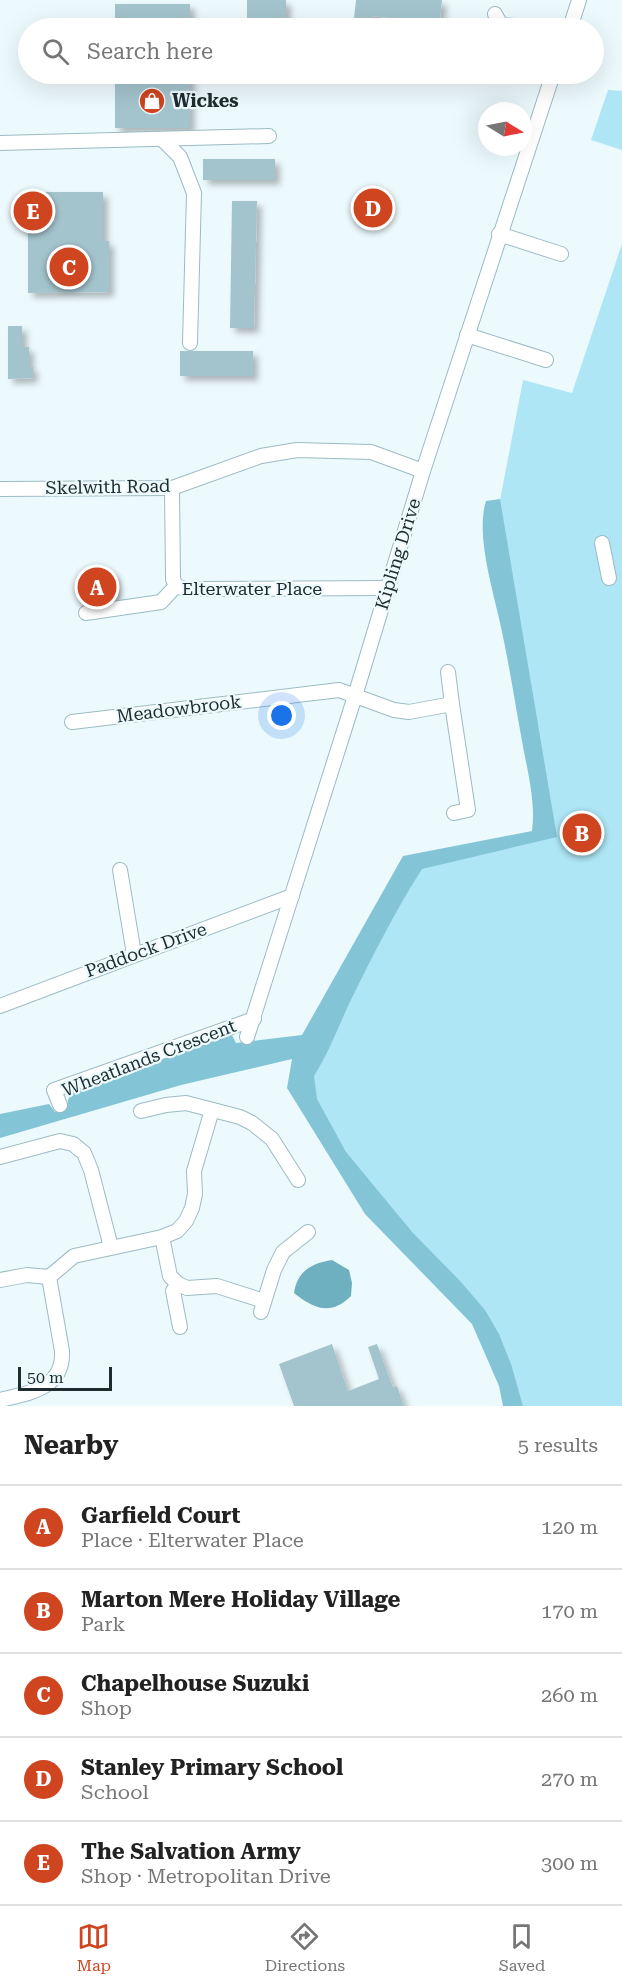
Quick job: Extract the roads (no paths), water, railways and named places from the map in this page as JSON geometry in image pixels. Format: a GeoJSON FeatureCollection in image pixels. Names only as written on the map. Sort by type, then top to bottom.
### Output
{"type":"FeatureCollection","features":[{"type":"Feature","properties":{"kind":"street"},"geometry":{"type":"LineString","coordinates":[[573,18],[579,0]]}},
{"type":"Feature","properties":{"kind":"street","name":"Kipling Drive"},"geometry":{"type":"LineString","coordinates":[[247,1036],[466,335],[550,84]]}},
{"type":"Feature","properties":{"kind":"street"},"geometry":{"type":"LineString","coordinates":[[0,143],[269,136]]}},
{"type":"Feature","properties":{"kind":"street"},"geometry":{"type":"LineString","coordinates":[[163,140],[180,157],[194,193],[190,343]]}},
{"type":"Feature","properties":{"kind":"street"},"geometry":{"type":"LineString","coordinates":[[500,234],[561,254]]}},
{"type":"Feature","properties":{"kind":"street"},"geometry":{"type":"LineString","coordinates":[[466,335],[546,360]]}},
{"type":"Feature","properties":{"kind":"street","name":"Skelwith Road"},"geometry":{"type":"LineString","coordinates":[[0,489],[172,488],[261,456],[297,450],[371,452],[423,471]]}},
{"type":"Feature","properties":{"kind":"street"},"geometry":{"type":"LineString","coordinates":[[172,488],[173,579],[176,586]]}},
{"type":"Feature","properties":{"kind":"street"},"geometry":{"type":"LineString","coordinates":[[602,543],[609,578]]}},
{"type":"Feature","properties":{"kind":"street","name":"Elterwater Place"},"geometry":{"type":"LineString","coordinates":[[86,613],[161,602],[176,586],[185,589],[388,588]]}},
{"type":"Feature","properties":{"kind":"street"},"geometry":{"type":"LineString","coordinates":[[452,677],[452,704],[468,810],[454,813]]}},
{"type":"Feature","properties":{"kind":"street","name":"Meadowbrook"},"geometry":{"type":"LineString","coordinates":[[72,723],[339,690],[394,710],[408,712],[452,704]]}},
{"type":"Feature","properties":{"kind":"street"},"geometry":{"type":"LineString","coordinates":[[120,870],[134,954]]}},
{"type":"Feature","properties":{"kind":"street","name":"Paddock Drive"},"geometry":{"type":"LineString","coordinates":[[0,1006],[292,896]]}},
{"type":"Feature","properties":{"kind":"street","name":"Wheatlands Crescent"},"geometry":{"type":"LineString","coordinates":[[60,1105],[54,1090],[254,1019]]}},
{"type":"Feature","properties":{"kind":"street"},"geometry":{"type":"LineString","coordinates":[[141,1111],[186,1102],[240,1117],[262,1130],[280,1150],[298,1180]]}},
{"type":"Feature","properties":{"kind":"street"},"geometry":{"type":"LineString","coordinates":[[0,1280],[27,1275],[49,1277],[74,1256],[162,1237],[177,1231],[186,1221],[192,1208],[195,1194],[194,1171],[212,1110]]}},
{"type":"Feature","properties":{"kind":"street"},"geometry":{"type":"LineString","coordinates":[[0,1157],[60,1141],[74,1144],[84,1153],[91,1170],[111,1247]]}},
{"type":"Feature","properties":{"kind":"street"},"geometry":{"type":"LineString","coordinates":[[162,1237],[170,1276],[178,1284],[187,1288],[217,1286],[262,1307],[283,1252],[308,1232]]}},
{"type":"Feature","properties":{"kind":"street"},"geometry":{"type":"LineString","coordinates":[[0,1400],[45,1387],[53,1380],[63,1361],[49,1277]]}},
{"type":"Feature","properties":{"kind":"street"},"geometry":{"type":"LineString","coordinates":[[178,1284],[173,1291],[180,1327]]}},
{"type":"Feature","properties":{"kind":"place","name":"Wickes"},"geometry":{"type":"Point","coordinates":[152,101]}},
{"type":"Feature","properties":{"kind":"place","name":"Stanley Primary School"},"geometry":{"type":"Point","coordinates":[373,208]}},
{"type":"Feature","properties":{"kind":"place","name":"The Salvation Army"},"geometry":{"type":"Point","coordinates":[33,211]}},
{"type":"Feature","properties":{"kind":"place","name":"Chapelhouse Suzuki"},"geometry":{"type":"Point","coordinates":[69,267]}},
{"type":"Feature","properties":{"kind":"place","name":"Garfield Court"},"geometry":{"type":"Point","coordinates":[97,587]}},
{"type":"Feature","properties":{"kind":"place","name":"Marton Mere Holiday Village"},"geometry":{"type":"Point","coordinates":[582,833]}}]}
